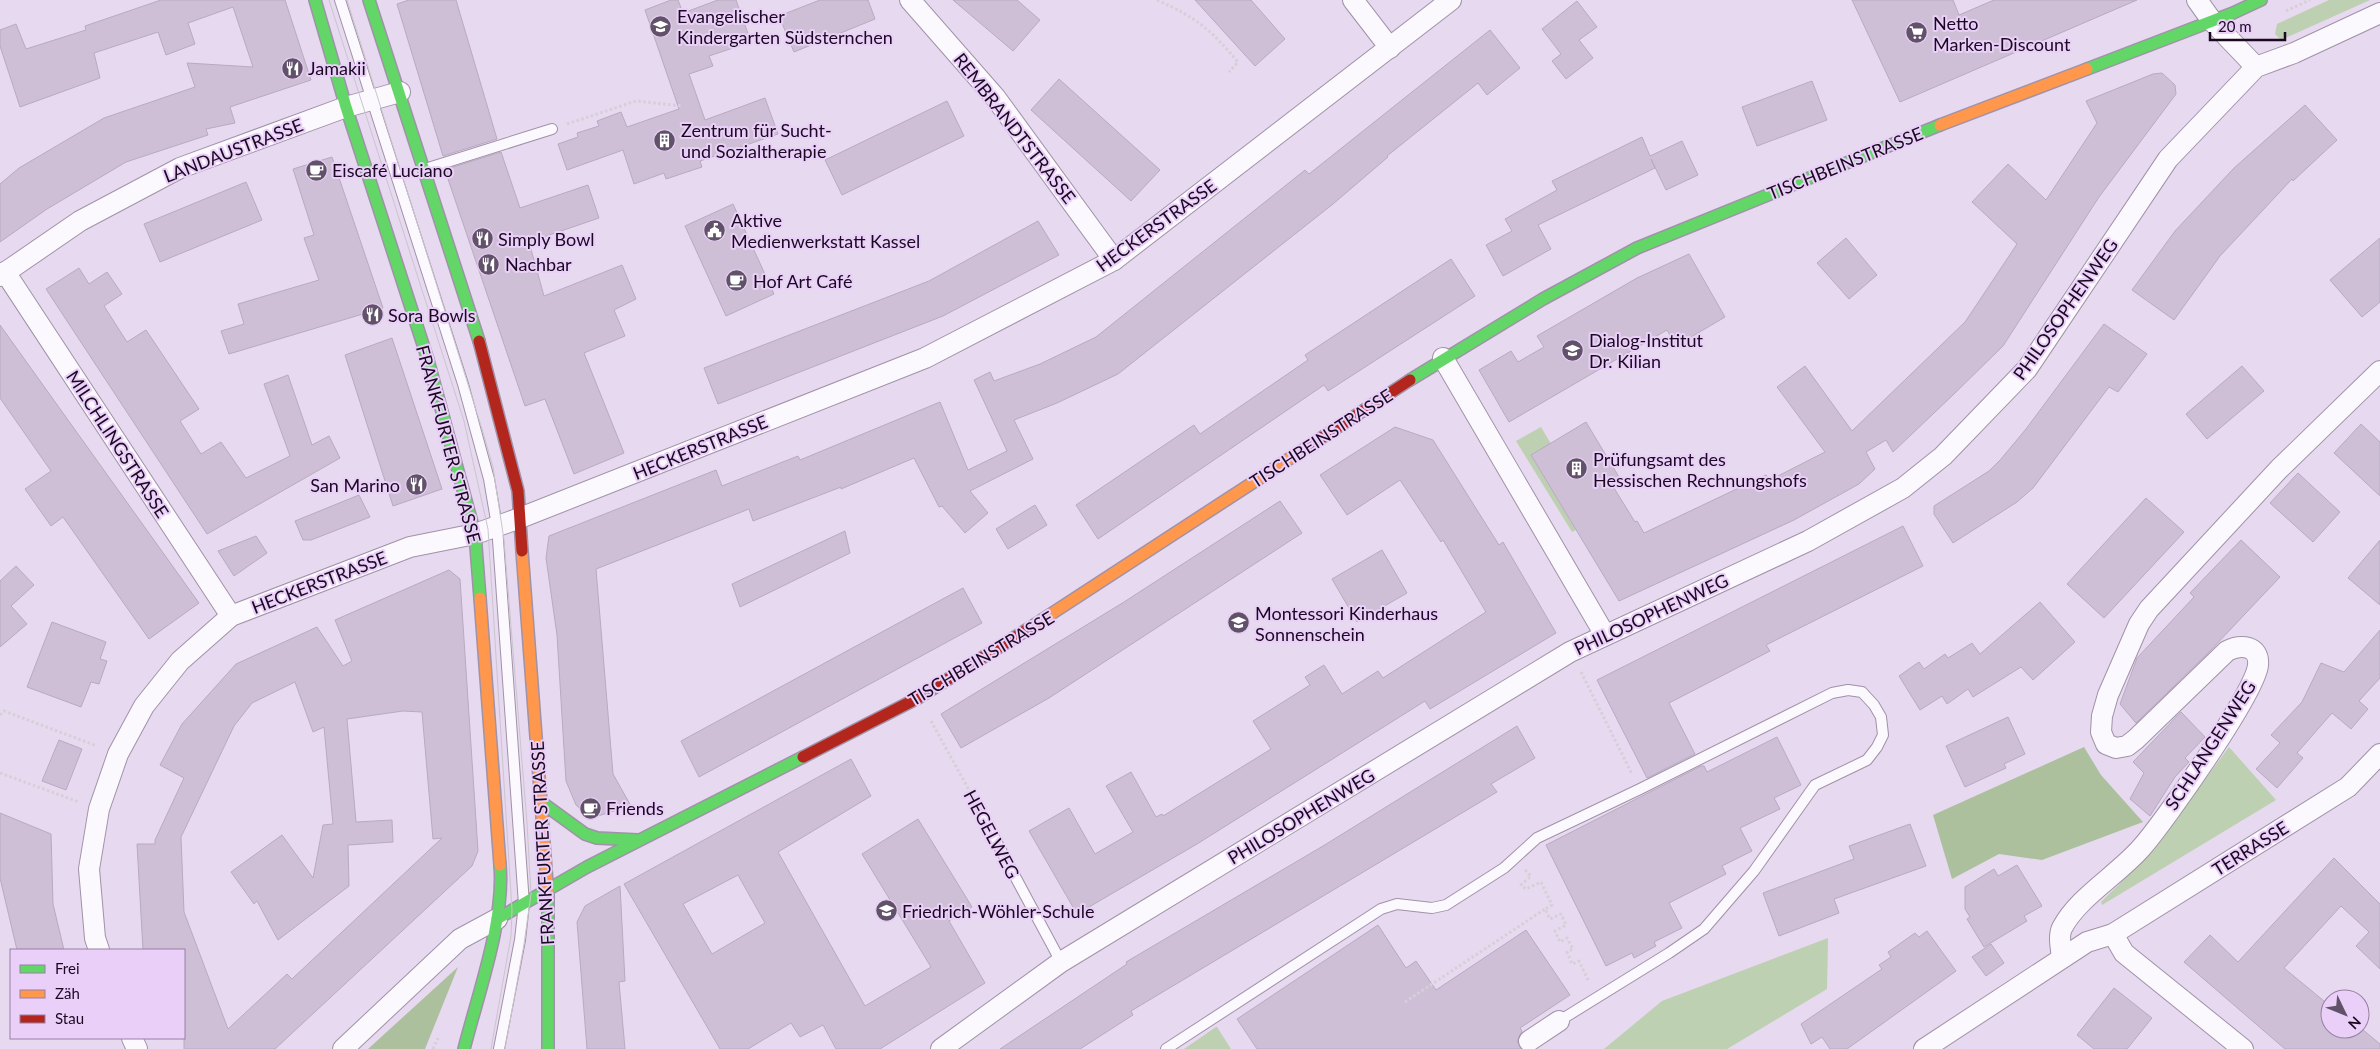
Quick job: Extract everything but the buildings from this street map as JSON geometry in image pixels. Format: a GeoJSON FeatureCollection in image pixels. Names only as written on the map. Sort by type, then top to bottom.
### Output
{"type":"FeatureCollection","features":[{"type":"Feature","properties":{"kind":"main road","name":"FRANKFURTER STRASSE"},"geometry":{"type":"LineString","coordinates":[[315,0],[346,107],[428,360],[475,534],[502,886],[497,919],[464,1049]]}},
{"type":"Feature","properties":{"kind":"main road","name":"FRANKFURTER STRASSE"},"geometry":{"type":"LineString","coordinates":[[369,0],[488,370],[518,491],[548,890],[548,1049]]}},
{"type":"Feature","properties":{"kind":"main road","name":"TISCHBEINSTRASSE"},"geometry":{"type":"LineString","coordinates":[[497,919],[639,840],[918,698],[1113,576],[1443,358],[1542,299],[1637,248],[1883,146],[2212,21],[2261,0]]}},
{"type":"Feature","properties":{"kind":"main road"},"geometry":{"type":"LineString","coordinates":[[542,802],[585,834],[597,838],[639,840]]}},
{"type":"Feature","properties":{"kind":"street","name":"REMBRANDTSTRASSE"},"geometry":{"type":"LineString","coordinates":[[910,0],[995,97],[1114,260]]}},
{"type":"Feature","properties":{"kind":"street"},"geometry":{"type":"LineString","coordinates":[[1354,0],[1390,48]]}},
{"type":"Feature","properties":{"kind":"street","name":"HECKERSTRASSE"},"geometry":{"type":"LineString","coordinates":[[99,949],[95,938],[90,869],[99,809],[118,754],[144,706],[180,661],[231,616],[410,547],[475,534],[520,518],[924,358],[1114,260],[1451,0]]}},
{"type":"Feature","properties":{"kind":"street"},"geometry":{"type":"LineString","coordinates":[[2197,0],[2212,21],[2256,67],[2294,53],[2380,13]]}},
{"type":"Feature","properties":{"kind":"street","name":"PHILOSOPHENWEG"},"geometry":{"type":"LineString","coordinates":[[941,1049],[1061,962],[1570,652],[1808,541],[1903,488],[1943,456],[2027,369],[2168,159],[2256,67]]}},
{"type":"Feature","properties":{"kind":"street","name":"LANDAUSTRASSE"},"geometry":{"type":"LineString","coordinates":[[3,274],[80,221],[180,168],[346,107],[400,92]]}},
{"type":"Feature","properties":{"kind":"street","name":"MILCHLINGSTRASSE"},"geometry":{"type":"LineString","coordinates":[[3,274],[231,616]]}},
{"type":"Feature","properties":{"kind":"street"},"geometry":{"type":"LineString","coordinates":[[1443,358],[1605,635]]}},
{"type":"Feature","properties":{"kind":"street","name":"SCHLANGENWEG"},"geometry":{"type":"LineString","coordinates":[[2062,958],[2060,937],[2062,928],[2078,907],[2143,847],[2206,759],[2245,696],[2258,666],[2257,655],[2250,648],[2238,645],[2226,651],[2148,729],[2127,746],[2116,748],[2106,744],[2101,732],[2102,716],[2119,667],[2138,624],[2162,595],[2279,469],[2380,371]]}},
{"type":"Feature","properties":{"kind":"street","name":"TERRASSE"},"geometry":{"type":"LineString","coordinates":[[1924,1049],[2087,942],[2113,934],[2348,787],[2379,757]]}},
{"type":"Feature","properties":{"kind":"street"},"geometry":{"type":"LineString","coordinates":[[343,1049],[460,939],[497,919]]}},
{"type":"Feature","properties":{"kind":"street"},"geometry":{"type":"LineString","coordinates":[[2113,934],[2124,953],[2243,1049]]}},
{"type":"Feature","properties":{"kind":"street"},"geometry":{"type":"LineString","coordinates":[[1529,1041],[1559,1021]]}},
{"type":"Feature","properties":{"kind":"lane"},"geometry":{"type":"LineString","coordinates":[[340,0],[463,384],[489,479],[497,526],[524,904],[520,940],[499,1049]]}},
{"type":"Feature","properties":{"kind":"lane"},"geometry":{"type":"LineString","coordinates":[[424,169],[552,129]]}},
{"type":"Feature","properties":{"kind":"lane"},"geometry":{"type":"LineString","coordinates":[[1166,1049],[1381,909],[1397,904],[1432,908],[1446,905],[1504,868],[1537,838],[1640,789],[1832,692],[1848,690],[1862,692],[1874,704],[1881,717],[1883,735],[1867,760],[1815,785],[1754,871],[1704,929],[1669,953],[1559,1021]]}},
{"type":"Feature","properties":{"kind":"lane","name":"HEGELWEG"},"geometry":{"type":"LineString","coordinates":[[982,815],[1061,962]]}},
{"type":"Feature","properties":{"kind":"path"},"geometry":{"type":"LineString","coordinates":[[1157,0],[1183,12],[1211,30],[1238,62],[1229,72]]}},
{"type":"Feature","properties":{"kind":"path"},"geometry":{"type":"LineString","coordinates":[[552,129],[636,102],[682,106]]}},
{"type":"Feature","properties":{"kind":"path"},"geometry":{"type":"LineString","coordinates":[[1570,652],[1640,789]]}},
{"type":"Feature","properties":{"kind":"path","name":"HEGELWEG"},"geometry":{"type":"LineString","coordinates":[[918,698],[982,815]]}},
{"type":"Feature","properties":{"kind":"path"},"geometry":{"type":"LineString","coordinates":[[0,715],[4,711],[118,754]]}},
{"type":"Feature","properties":{"kind":"path"},"geometry":{"type":"LineString","coordinates":[[0,773],[99,809]]}},
{"type":"Feature","properties":{"kind":"path"},"geometry":{"type":"LineString","coordinates":[[1405,1002],[1552,905],[1540,882],[1526,889],[1521,885],[1531,876],[1527,872]]}},
{"type":"Feature","properties":{"kind":"path"},"geometry":{"type":"LineString","coordinates":[[1545,909],[1550,919],[1561,914],[1566,925],[1555,931],[1560,942],[1567,938],[1573,949],[1567,952],[1572,964],[1579,960],[1591,985]]}},
{"type":"Feature","properties":{"kind":"green space"},"geometry":{"type":"Polygon","coordinates":[[[2329,0],[2370,0],[2281,40],[2275,34],[2277,24],[2329,0]]]}},
{"type":"Feature","properties":{"kind":"green space"},"geometry":{"type":"Polygon","coordinates":[[[1541,427],[1551,444],[1532,455],[1576,530],[1572,532],[1516,441],[1541,427]]]}},
{"type":"Feature","properties":{"kind":"green space"},"geometry":{"type":"Polygon","coordinates":[[[2084,747],[2101,775],[2143,822],[2042,860],[1999,854],[1952,879],[1933,815],[2084,747]]]}},
{"type":"Feature","properties":{"kind":"green space"},"geometry":{"type":"Polygon","coordinates":[[[2229,747],[2276,800],[2102,905],[2101,902],[2151,853],[2229,747]]]}},
{"type":"Feature","properties":{"kind":"green space"},"geometry":{"type":"Polygon","coordinates":[[[1828,938],[1827,989],[1727,1049],[1604,1049],[1662,1001],[1828,938]]]}},
{"type":"Feature","properties":{"kind":"green space"},"geometry":{"type":"Polygon","coordinates":[[[458,967],[425,1049],[368,1049],[458,967]]]}},
{"type":"Feature","properties":{"kind":"green space"},"geometry":{"type":"Polygon","coordinates":[[[1216,1027],[1231,1049],[1184,1049],[1216,1027]]]}},
{"type":"Feature","properties":{"kind":"tram line"},"geometry":{"type":"LineString","coordinates":[[329,0],[464,421],[488,529],[512,910],[511,936],[491,1049]]}},
{"type":"Feature","properties":{"kind":"tram line"},"geometry":{"type":"LineString","coordinates":[[347,0],[482,429],[493,467],[504,540],[531,894],[505,1049]]}},
{"type":"Feature","properties":{"kind":"traffic: fast"},"geometry":{"type":"LineString","coordinates":[[315,0],[346,107],[428,360],[475,534],[480,598]]}},
{"type":"Feature","properties":{"kind":"traffic: fast"},"geometry":{"type":"LineString","coordinates":[[369,0],[479,341]]}},
{"type":"Feature","properties":{"kind":"traffic: fast"},"geometry":{"type":"LineString","coordinates":[[2087,69],[2233,13],[2261,0]]}},
{"type":"Feature","properties":{"kind":"traffic: fast"},"geometry":{"type":"LineString","coordinates":[[1410,380],[1543,299],[1637,248],[1940,125]]}},
{"type":"Feature","properties":{"kind":"traffic: fast"},"geometry":{"type":"LineString","coordinates":[[497,919],[587,867],[803,757]]}},
{"type":"Feature","properties":{"kind":"traffic: fast"},"geometry":{"type":"LineString","coordinates":[[541,802],[585,834],[597,838],[638,840]]}},
{"type":"Feature","properties":{"kind":"traffic: fast"},"geometry":{"type":"LineString","coordinates":[[464,1049],[494,933],[498,909],[500,865]]}},
{"type":"Feature","properties":{"kind":"traffic: fast"},"geometry":{"type":"LineString","coordinates":[[548,896],[548,1049]]}},
{"type":"Feature","properties":{"kind":"traffic: slow"},"geometry":{"type":"LineString","coordinates":[[1940,125],[2087,69]]}},
{"type":"Feature","properties":{"kind":"traffic: slow"},"geometry":{"type":"LineString","coordinates":[[1028,629],[1312,444]]}},
{"type":"Feature","properties":{"kind":"traffic: slow"},"geometry":{"type":"LineString","coordinates":[[522,551],[548,896]]}},
{"type":"Feature","properties":{"kind":"traffic: slow"},"geometry":{"type":"LineString","coordinates":[[480,598],[500,865]]}},
{"type":"Feature","properties":{"kind":"traffic: jam"},"geometry":{"type":"LineString","coordinates":[[479,341],[518,491],[522,551]]}},
{"type":"Feature","properties":{"kind":"traffic: jam"},"geometry":{"type":"LineString","coordinates":[[1312,444],[1410,380]]}},
{"type":"Feature","properties":{"kind":"traffic: jam"},"geometry":{"type":"LineString","coordinates":[[803,757],[918,698],[1028,629]]}},
{"type":"Feature","properties":{"kind":"place","name":"Evangelischer Kindergarten Südsternchen"},"geometry":{"type":"Point","coordinates":[661,26]}},
{"type":"Feature","properties":{"kind":"place","name":"Netto Marken-Discount"},"geometry":{"type":"Point","coordinates":[1917,33]}},
{"type":"Feature","properties":{"kind":"place","name":"Jamakii"},"geometry":{"type":"Point","coordinates":[292,68]}},
{"type":"Feature","properties":{"kind":"place","name":"Zentrum für Sucht- und Sozialtherapie"},"geometry":{"type":"Point","coordinates":[665,140]}},
{"type":"Feature","properties":{"kind":"place","name":"Eiscafé Luciano"},"geometry":{"type":"Point","coordinates":[316,170]}},
{"type":"Feature","properties":{"kind":"place","name":"Aktive Medienwerkstatt Kassel"},"geometry":{"type":"Point","coordinates":[715,230]}},
{"type":"Feature","properties":{"kind":"place","name":"Simply Bowl"},"geometry":{"type":"Point","coordinates":[482,239]}},
{"type":"Feature","properties":{"kind":"place","name":"Nachbar"},"geometry":{"type":"Point","coordinates":[489,264]}},
{"type":"Feature","properties":{"kind":"place","name":"Hof Art Café"},"geometry":{"type":"Point","coordinates":[737,281]}},
{"type":"Feature","properties":{"kind":"place","name":"Sora Bowls"},"geometry":{"type":"Point","coordinates":[372,315]}},
{"type":"Feature","properties":{"kind":"place","name":"Dialog-Institut Dr. Kilian"},"geometry":{"type":"Point","coordinates":[1573,350]}},
{"type":"Feature","properties":{"kind":"place","name":"Prüfungsamt des Hessischen Rechnungshofs"},"geometry":{"type":"Point","coordinates":[1577,469]}},
{"type":"Feature","properties":{"kind":"place","name":"San Marino"},"geometry":{"type":"Point","coordinates":[416,485]}},
{"type":"Feature","properties":{"kind":"place","name":"Montessori Kinderhaus Sonnenschein"},"geometry":{"type":"Point","coordinates":[1239,623]}},
{"type":"Feature","properties":{"kind":"place","name":"Friends"},"geometry":{"type":"Point","coordinates":[590,808]}},
{"type":"Feature","properties":{"kind":"place","name":"Friedrich-Wöhler-Schule"},"geometry":{"type":"Point","coordinates":[886,911]}}]}
